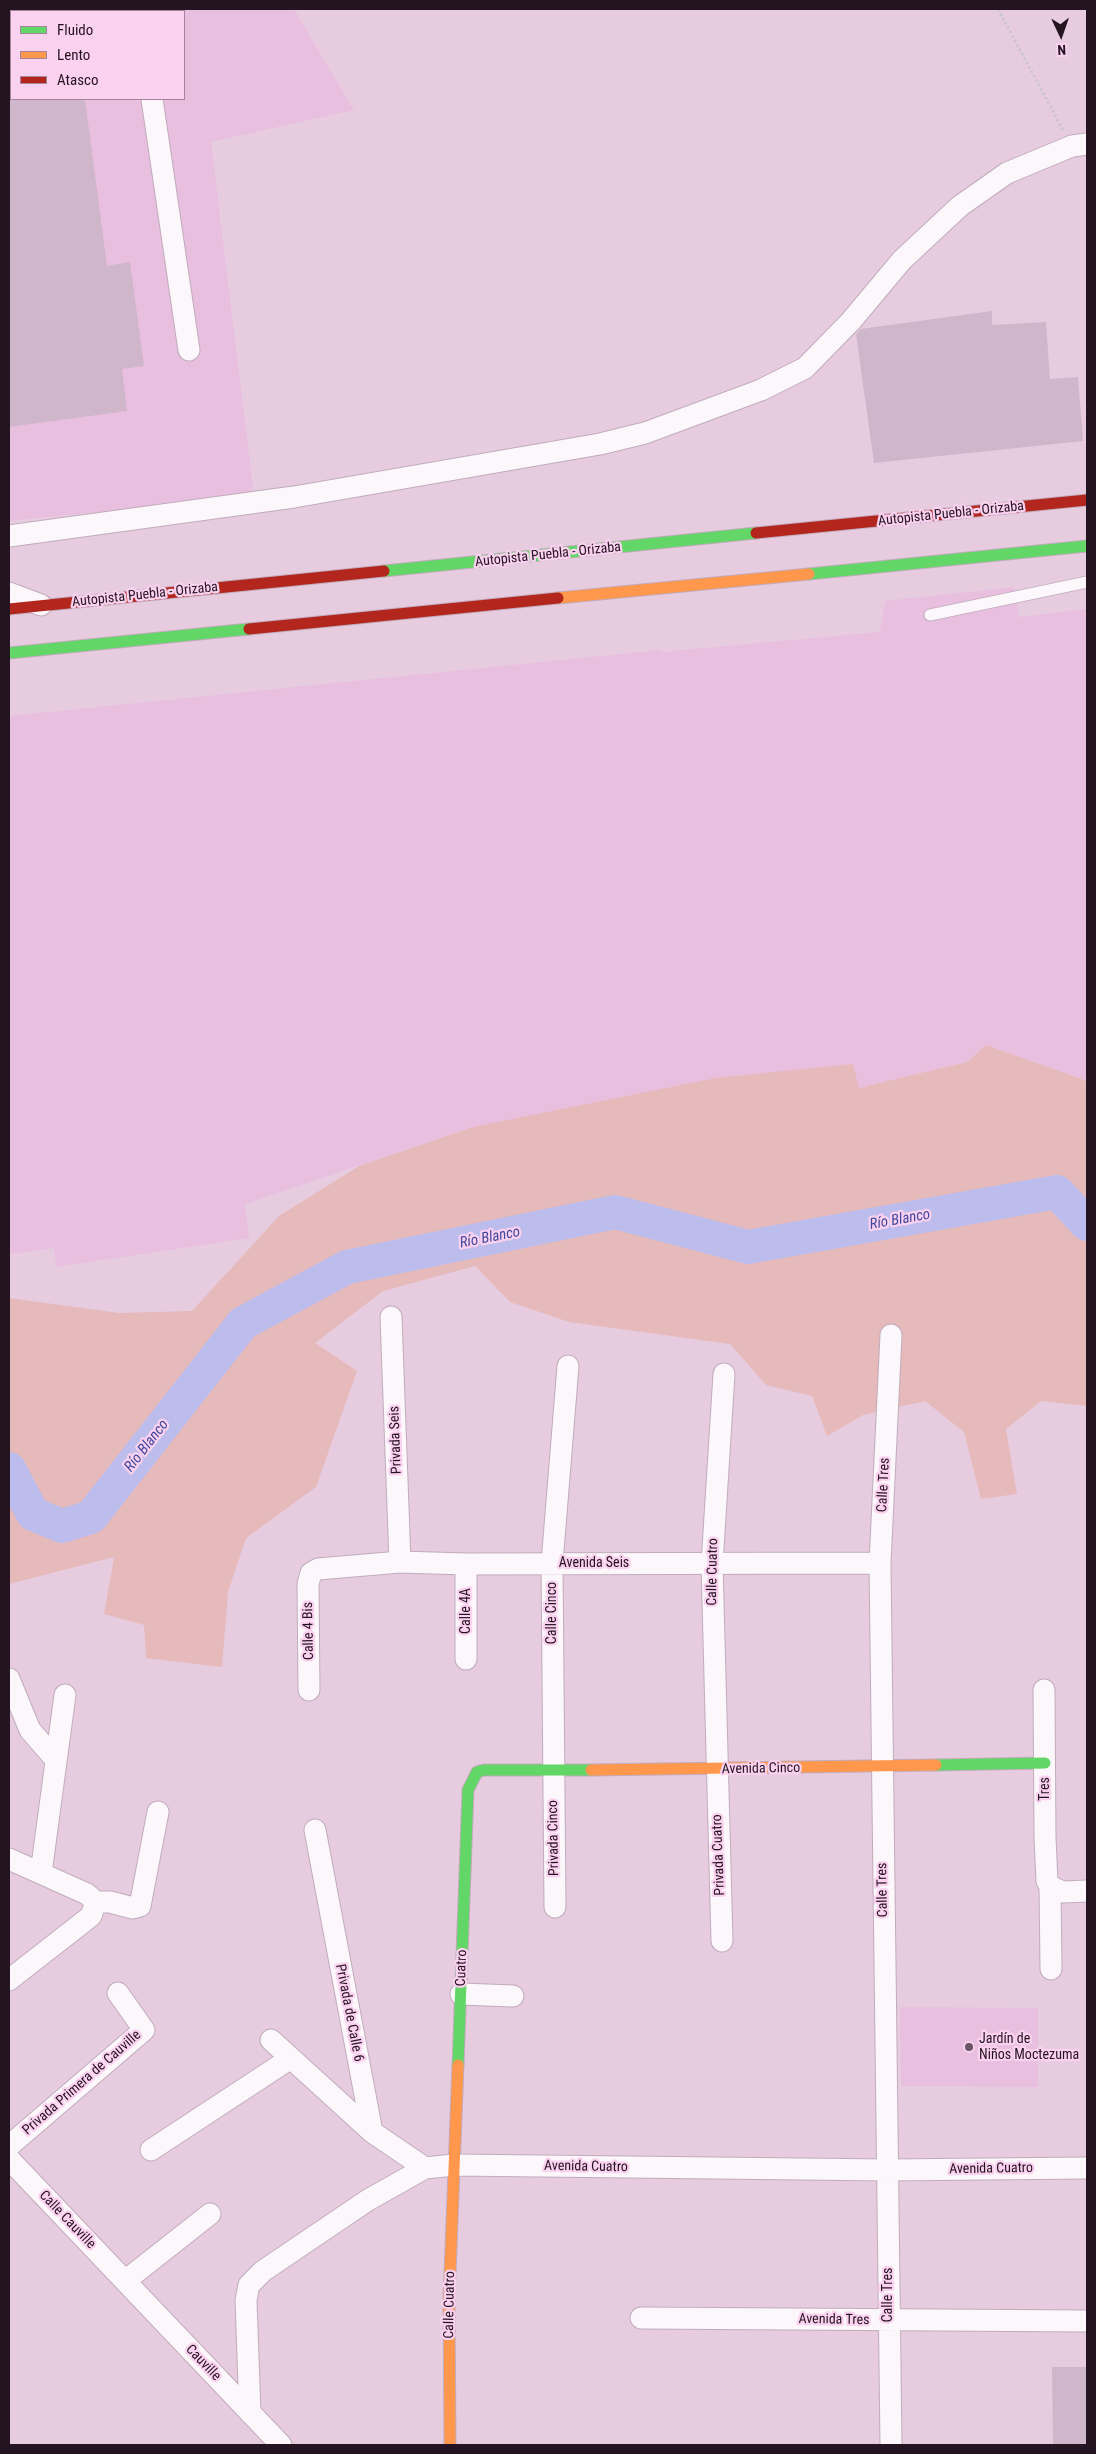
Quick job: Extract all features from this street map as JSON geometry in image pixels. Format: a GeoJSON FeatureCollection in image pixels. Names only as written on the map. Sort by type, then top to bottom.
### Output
{"type":"FeatureCollection","features":[{"type":"Feature","properties":{"kind":"main road","name":"Autopista Puebla - Orizaba"},"geometry":{"type":"LineString","coordinates":[[9,609],[1087,500]]}},
{"type":"Feature","properties":{"kind":"main road"},"geometry":{"type":"LineString","coordinates":[[9,653],[1087,546]]}},
{"type":"Feature","properties":{"kind":"main road","name":"Avenida Cinco"},"geometry":{"type":"LineString","coordinates":[[477,1772],[717,1770],[1045,1763]]}},
{"type":"Feature","properties":{"kind":"main road","name":"Cuatro"},"geometry":{"type":"LineString","coordinates":[[454,2165],[468,1790],[477,1772]]}},
{"type":"Feature","properties":{"kind":"main road","name":"Calle Cuatro"},"geometry":{"type":"LineString","coordinates":[[450,2445],[449,2299],[454,2165]]}},
{"type":"Feature","properties":{"kind":"street"},"geometry":{"type":"LineString","coordinates":[[152,100],[189,350]]}},
{"type":"Feature","properties":{"kind":"street"},"geometry":{"type":"LineString","coordinates":[[9,536],[294,497],[600,444],[654,430],[760,390],[805,368],[851,321],[902,260],[960,206],[1008,173],[1080,145]]}},
{"type":"Feature","properties":{"kind":"street"},"geometry":{"type":"LineString","coordinates":[[9,593],[43,606]]}},
{"type":"Feature","properties":{"kind":"street","name":"Privada Seis"},"geometry":{"type":"LineString","coordinates":[[392,1317],[400,1562]]}},
{"type":"Feature","properties":{"kind":"street","name":"Calle Tres"},"geometry":{"type":"LineString","coordinates":[[891,1335],[880,1563],[881,1766],[891,2445]]}},
{"type":"Feature","properties":{"kind":"street","name":"Calle Cinco"},"geometry":{"type":"LineString","coordinates":[[552,1770],[552,1563],[568,1366]]}},
{"type":"Feature","properties":{"kind":"street","name":"Calle Cuatro"},"geometry":{"type":"LineString","coordinates":[[717,1770],[712,1564],[724,1374]]}},
{"type":"Feature","properties":{"kind":"street","name":"Avenida Seis"},"geometry":{"type":"LineString","coordinates":[[311,1573],[318,1569],[400,1562],[466,1564],[880,1563]]}},
{"type":"Feature","properties":{"kind":"street","name":"Calle 4A"},"geometry":{"type":"LineString","coordinates":[[466,1564],[466,1659]]}},
{"type":"Feature","properties":{"kind":"street","name":"Calle 4 Bis"},"geometry":{"type":"LineString","coordinates":[[309,1690],[308,1584],[311,1573]]}},
{"type":"Feature","properties":{"kind":"street"},"geometry":{"type":"LineString","coordinates":[[9,1679],[30,1730],[56,1760]]}},
{"type":"Feature","properties":{"kind":"street","name":"Tres"},"geometry":{"type":"LineString","coordinates":[[1044,1690],[1047,1881],[1050,1886]]}},
{"type":"Feature","properties":{"kind":"street"},"geometry":{"type":"LineString","coordinates":[[41,1873],[65,1695]]}},
{"type":"Feature","properties":{"kind":"street","name":"Privada Cinco"},"geometry":{"type":"LineString","coordinates":[[552,1770],[555,1907]]}},
{"type":"Feature","properties":{"kind":"street","name":"Privada Cuatro"},"geometry":{"type":"LineString","coordinates":[[717,1770],[722,1941]]}},
{"type":"Feature","properties":{"kind":"street"},"geometry":{"type":"LineString","coordinates":[[9,1859],[88,1894],[96,1902],[110,1902],[133,1908],[140,1906],[158,1812]]}},
{"type":"Feature","properties":{"kind":"street","name":"Privada de Calle 6"},"geometry":{"type":"LineString","coordinates":[[315,1830],[372,2132]]}},
{"type":"Feature","properties":{"kind":"street"},"geometry":{"type":"LineString","coordinates":[[1051,1969],[1050,1886],[1062,1892],[1087,1891]]}},
{"type":"Feature","properties":{"kind":"street"},"geometry":{"type":"LineString","coordinates":[[9,1980],[91,1916],[96,1902]]}},
{"type":"Feature","properties":{"kind":"street","name":"Privada Primera de Cauville"},"geometry":{"type":"LineString","coordinates":[[9,2146],[144,2030],[118,1992]]}},
{"type":"Feature","properties":{"kind":"street"},"geometry":{"type":"LineString","coordinates":[[461,1994],[513,1996]]}},
{"type":"Feature","properties":{"kind":"street"},"geometry":{"type":"LineString","coordinates":[[271,2040],[372,2132],[425,2168]]}},
{"type":"Feature","properties":{"kind":"street"},"geometry":{"type":"LineString","coordinates":[[150,2150],[291,2058]]}},
{"type":"Feature","properties":{"kind":"street","name":"Calle Cauville"},"geometry":{"type":"LineString","coordinates":[[9,2159],[125,2281]]}},
{"type":"Feature","properties":{"kind":"street","name":"Avenida Cuatro"},"geometry":{"type":"LineString","coordinates":[[250,2413],[246,2300],[250,2285],[263,2271],[360,2205],[425,2168],[454,2165],[888,2170],[1087,2168]]}},
{"type":"Feature","properties":{"kind":"street"},"geometry":{"type":"LineString","coordinates":[[125,2281],[210,2214]]}},
{"type":"Feature","properties":{"kind":"street","name":"Cauville"},"geometry":{"type":"LineString","coordinates":[[125,2281],[280,2445]]}},
{"type":"Feature","properties":{"kind":"street","name":"Avenida Tres"},"geometry":{"type":"LineString","coordinates":[[641,2318],[1087,2321]]}},
{"type":"Feature","properties":{"kind":"lane"},"geometry":{"type":"LineString","coordinates":[[930,615],[1087,582]]}},
{"type":"Feature","properties":{"kind":"path"},"geometry":{"type":"LineString","coordinates":[[998,9],[1080,145]]}},
{"type":"Feature","properties":{"kind":"shaded area"},"geometry":{"type":"Polygon","coordinates":[[[9,9],[294,9],[354,110],[211,142],[254,496],[9,521],[9,9]]]}},
{"type":"Feature","properties":{"kind":"shaded area"},"geometry":{"type":"Polygon","coordinates":[[[1014,587],[1019,617],[1087,609],[1087,1081],[986,1045],[967,1062],[859,1088],[473,1127],[245,1204],[249,1238],[56,1267],[54,1248],[10,1254],[9,716],[660,650],[661,652],[880,632],[885,601],[1014,587]]]}},
{"type":"Feature","properties":{"kind":"shaded area"},"geometry":{"type":"Polygon","coordinates":[[[986,1045],[1087,1081],[1087,1406],[1041,1401],[1006,1429],[1017,1494],[981,1499],[964,1432],[925,1401],[863,1415],[827,1436],[812,1396],[766,1385],[730,1344],[569,1322],[510,1302],[475,1266],[383,1291],[315,1343],[357,1371],[316,1487],[246,1538],[228,1592],[222,1667],[146,1658],[144,1625],[104,1614],[114,1557],[9,1584],[9,1298],[119,1313],[192,1311],[279,1216],[359,1166],[473,1127],[716,1078],[853,1064],[859,1088],[967,1062],[986,1045]]]}},
{"type":"Feature","properties":{"kind":"shaded area","name":"Jardín de Niños Moctezuma"},"geometry":{"type":"Polygon","coordinates":[[[900,2007],[1038,2008],[1038,2087],[901,2086],[900,2007]]]}},
{"type":"Feature","properties":{"kind":"building"},"geometry":{"type":"Polygon","coordinates":[[[9,99],[85,100],[107,266],[130,262],[144,366],[122,369],[127,411],[9,427],[9,99]]]}},
{"type":"Feature","properties":{"kind":"building"},"geometry":{"type":"Polygon","coordinates":[[[992,311],[992,325],[1046,322],[1050,379],[1078,377],[1083,441],[874,463],[856,334],[861,329],[992,311]]]}},
{"type":"Feature","properties":{"kind":"building"},"geometry":{"type":"Polygon","coordinates":[[[1052,2367],[1087,2367],[1087,2445],[1053,2445],[1052,2367]]]}},
{"type":"Feature","properties":{"kind":"waterway","name":"Río Blanco"},"geometry":{"type":"LineString","coordinates":[[9,1469],[33,1514],[62,1526],[91,1517],[243,1323],[347,1267],[615,1212],[748,1247],[1057,1192],[1087,1224]]}},
{"type":"Feature","properties":{"kind":"traffic: fast"},"geometry":{"type":"LineString","coordinates":[[384,571],[756,533]]}},
{"type":"Feature","properties":{"kind":"traffic: fast"},"geometry":{"type":"LineString","coordinates":[[809,574],[1087,546]]}},
{"type":"Feature","properties":{"kind":"traffic: fast"},"geometry":{"type":"LineString","coordinates":[[9,653],[249,629]]}},
{"type":"Feature","properties":{"kind":"traffic: fast"},"geometry":{"type":"LineString","coordinates":[[936,1765],[1045,1763]]}},
{"type":"Feature","properties":{"kind":"traffic: fast"},"geometry":{"type":"LineString","coordinates":[[458,2065],[468,1790],[477,1772],[484,1770],[591,1770]]}},
{"type":"Feature","properties":{"kind":"traffic: slow"},"geometry":{"type":"LineString","coordinates":[[558,598],[809,574]]}},
{"type":"Feature","properties":{"kind":"traffic: slow"},"geometry":{"type":"LineString","coordinates":[[591,1770],[936,1765]]}},
{"type":"Feature","properties":{"kind":"traffic: slow"},"geometry":{"type":"LineString","coordinates":[[450,2445],[449,2299],[458,2065]]}},
{"type":"Feature","properties":{"kind":"traffic: jam"},"geometry":{"type":"LineString","coordinates":[[756,533],[1087,500]]}},
{"type":"Feature","properties":{"kind":"traffic: jam"},"geometry":{"type":"LineString","coordinates":[[9,609],[384,571]]}},
{"type":"Feature","properties":{"kind":"traffic: jam"},"geometry":{"type":"LineString","coordinates":[[249,629],[558,598]]}},
{"type":"Feature","properties":{"kind":"place","name":"Jardín de Niños Moctezuma"},"geometry":{"type":"Point","coordinates":[969,2047]}}]}
